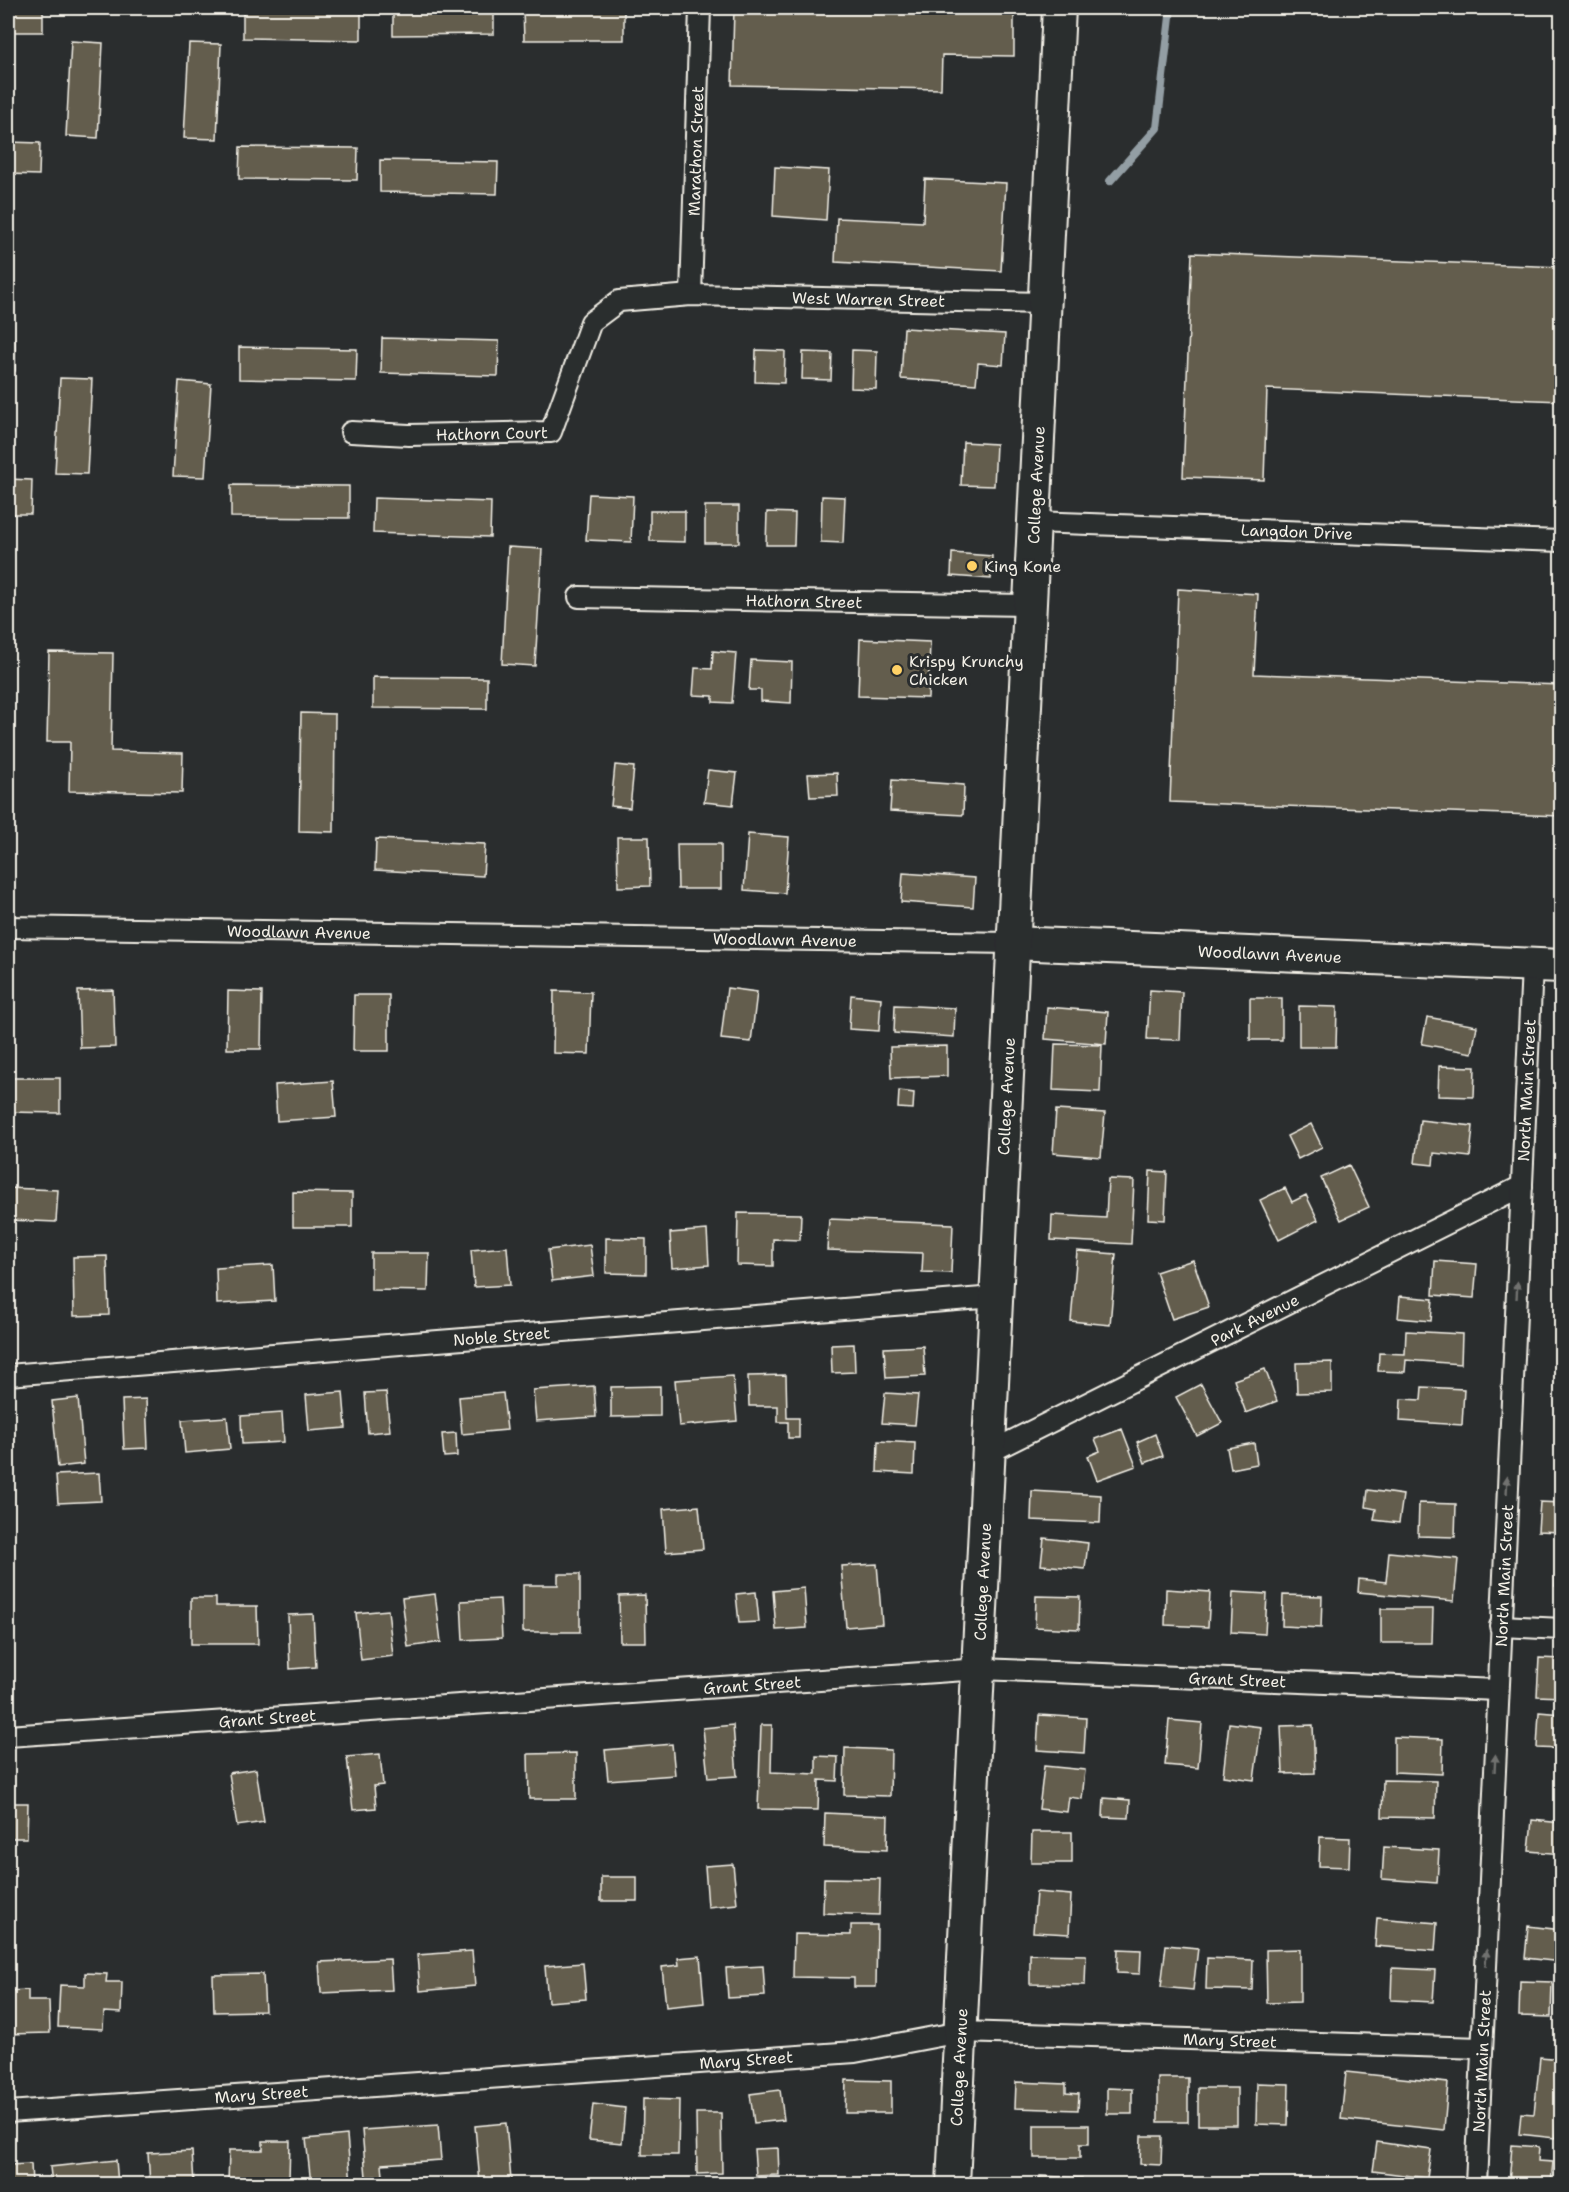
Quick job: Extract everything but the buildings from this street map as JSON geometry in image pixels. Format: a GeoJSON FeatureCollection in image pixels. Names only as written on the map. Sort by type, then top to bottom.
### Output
{"type":"FeatureCollection","features":[{"type":"Feature","properties":{"kind":"main road","name":"College Avenue"},"geometry":{"type":"LineString","coordinates":[[952,2184],[980,1669],[995,1297],[1059,8]]}},
{"type":"Feature","properties":{"kind":"main road","name":"Woodlawn Avenue"},"geometry":{"type":"LineString","coordinates":[[1012,943],[1547,966]]}},
{"type":"Feature","properties":{"kind":"street","name":"Marathon Street"},"geometry":{"type":"LineString","coordinates":[[691,295],[699,8]]}},
{"type":"Feature","properties":{"kind":"street","name":"West Warren Street"},"geometry":{"type":"LineString","coordinates":[[691,295],[1044,303]]}},
{"type":"Feature","properties":{"kind":"street","name":"Hathorn Court"},"geometry":{"type":"LineString","coordinates":[[351,432],[409,435],[551,432],[591,322],[619,301],[691,295]]}},
{"type":"Feature","properties":{"kind":"street","name":"Langdon Drive"},"geometry":{"type":"LineString","coordinates":[[1033,522],[1562,541]]}},
{"type":"Feature","properties":{"kind":"street","name":"Hathorn Street"},"geometry":{"type":"LineString","coordinates":[[579,597],[1029,605]]}},
{"type":"Feature","properties":{"kind":"street","name":"Woodlawn Avenue"},"geometry":{"type":"LineString","coordinates":[[8,927],[1012,943]]}},
{"type":"Feature","properties":{"kind":"street","name":"North Main Street"},"geometry":{"type":"LineString","coordinates":[[1476,2184],[1522,1186],[1547,966]]}},
{"type":"Feature","properties":{"kind":"street","name":"Park Avenue"},"geometry":{"type":"LineString","coordinates":[[988,1453],[1522,1186]]}},
{"type":"Feature","properties":{"kind":"street","name":"Noble Street"},"geometry":{"type":"LineString","coordinates":[[8,1375],[995,1297]]}},
{"type":"Feature","properties":{"kind":"street"},"geometry":{"type":"LineString","coordinates":[[1500,1626],[1562,1629]]}},
{"type":"Feature","properties":{"kind":"street","name":"Grant Street"},"geometry":{"type":"LineString","coordinates":[[8,1736],[980,1669],[1498,1690]]}},
{"type":"Feature","properties":{"kind":"street","name":"Mary Street"},"geometry":{"type":"LineString","coordinates":[[8,2112],[855,2052],[960,2032],[1482,2048]]}},
{"type":"Feature","properties":{"kind":"waterway"},"geometry":{"type":"LineString","coordinates":[[1110,181],[1157,128],[1171,8]]}},
{"type":"Feature","properties":{"kind":"place","name":"King Kone"},"geometry":{"type":"Point","coordinates":[972,566]}},
{"type":"Feature","properties":{"kind":"place","name":"Krispy Krunchy Chicken"},"geometry":{"type":"Point","coordinates":[897,670]}}]}
